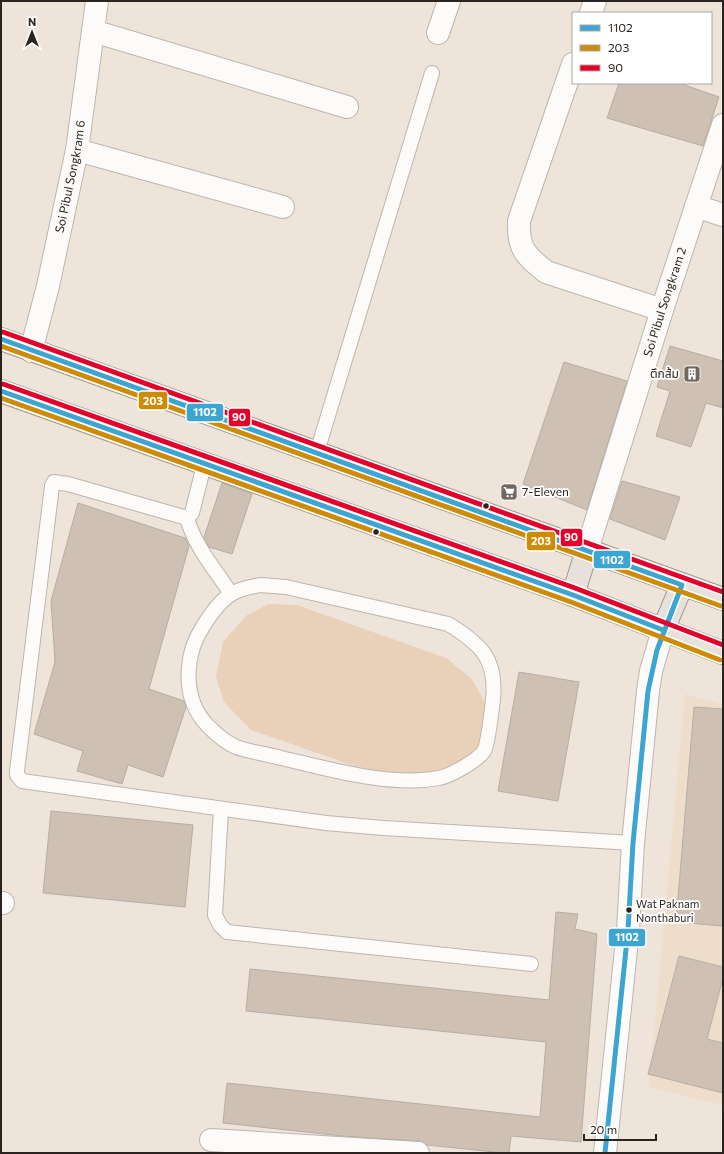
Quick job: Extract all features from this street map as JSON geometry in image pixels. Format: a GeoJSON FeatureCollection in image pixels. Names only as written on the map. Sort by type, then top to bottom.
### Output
{"type":"FeatureCollection","features":[{"type":"Feature","properties":{"kind":"main road"},"geometry":{"type":"LineString","coordinates":[[1,338],[31,351],[317,452],[587,550],[615,562],[723,599]]}},
{"type":"Feature","properties":{"kind":"main road"},"geometry":{"type":"LineString","coordinates":[[1,391],[204,465],[573,595],[723,654]]}},
{"type":"Feature","properties":{"kind":"main road"},"geometry":{"type":"LineString","coordinates":[[573,595],[587,550]]}},
{"type":"Feature","properties":{"kind":"main road"},"geometry":{"type":"LineString","coordinates":[[664,630],[682,585]]}},
{"type":"Feature","properties":{"kind":"street","name":"Soi Pibul Songkram 6"},"geometry":{"type":"LineString","coordinates":[[31,351],[48,286],[77,150],[97,1]]}},
{"type":"Feature","properties":{"kind":"street"},"geometry":{"type":"LineString","coordinates":[[438,33],[448,1]]}},
{"type":"Feature","properties":{"kind":"street"},"geometry":{"type":"LineString","coordinates":[[591,12],[595,1]]}},
{"type":"Feature","properties":{"kind":"street"},"geometry":{"type":"LineString","coordinates":[[93,31],[347,107]]}},
{"type":"Feature","properties":{"kind":"street"},"geometry":{"type":"LineString","coordinates":[[572,67],[519,221],[518,237],[527,255],[546,272],[662,310]]}},
{"type":"Feature","properties":{"kind":"street","name":"Soi Pibul Songkram 2"},"geometry":{"type":"LineString","coordinates":[[587,550],[662,310],[723,125]]}},
{"type":"Feature","properties":{"kind":"street"},"geometry":{"type":"LineString","coordinates":[[77,150],[283,206]]}},
{"type":"Feature","properties":{"kind":"street"},"geometry":{"type":"LineString","coordinates":[[696,206],[723,215]]}},
{"type":"Feature","properties":{"kind":"street"},"geometry":{"type":"LineString","coordinates":[[605,1153],[628,930],[633,843],[648,691],[651,671],[664,630]]}},
{"type":"Feature","properties":{"kind":"street"},"geometry":{"type":"LineString","coordinates":[[211,1140],[418,1153]]}},
{"type":"Feature","properties":{"kind":"lane"},"geometry":{"type":"LineString","coordinates":[[317,452],[432,73]]}},
{"type":"Feature","properties":{"kind":"lane"},"geometry":{"type":"LineString","coordinates":[[187,518],[192,513],[204,465]]}},
{"type":"Feature","properties":{"kind":"lane"},"geometry":{"type":"LineString","coordinates":[[187,518],[68,484],[54,482],[52,486],[17,775],[22,781],[26,783],[326,823],[383,828],[633,843]]}},
{"type":"Feature","properties":{"kind":"lane"},"geometry":{"type":"LineString","coordinates":[[187,518],[191,533],[198,545],[232,594]]}},
{"type":"Feature","properties":{"kind":"lane"},"geometry":{"type":"LineString","coordinates":[[260,585],[286,587],[448,624],[463,633],[475,643],[490,662],[494,678],[492,712],[484,750],[471,762],[441,778],[403,780],[340,772],[235,746],[209,726],[198,713],[190,696],[189,681],[192,651],[198,634],[208,618],[232,594],[246,587],[260,585]]}},
{"type":"Feature","properties":{"kind":"lane"},"geometry":{"type":"LineString","coordinates":[[221,809],[215,915],[220,925],[227,932],[531,964]]}},
{"type":"Feature","properties":{"kind":"shaded area"},"geometry":{"type":"Polygon","coordinates":[[[269,604],[297,605],[446,658],[471,678],[484,700],[486,726],[479,755],[464,766],[406,784],[251,730],[224,702],[216,677],[223,642],[247,615],[269,604]]]}},
{"type":"Feature","properties":{"kind":"shaded area"},"geometry":{"type":"Polygon","coordinates":[[[685,694],[723,705],[723,1105],[649,1087],[685,694]]]}},
{"type":"Feature","properties":{"kind":"building"},"geometry":{"type":"Polygon","coordinates":[[[619,84],[682,84],[719,97],[703,146],[607,118],[619,84]]]}},
{"type":"Feature","properties":{"kind":"building","name":"ตึกส้ม"},"geometry":{"type":"Polygon","coordinates":[[[670,346],[723,361],[723,408],[706,403],[691,447],[656,436],[670,391],[657,387],[670,346]]]}},
{"type":"Feature","properties":{"kind":"building"},"geometry":{"type":"Polygon","coordinates":[[[564,362],[627,381],[587,510],[523,484],[564,362]]]}},
{"type":"Feature","properties":{"kind":"building"},"geometry":{"type":"Polygon","coordinates":[[[622,481],[680,497],[665,540],[610,519],[622,481]]]}},
{"type":"Feature","properties":{"kind":"building"},"geometry":{"type":"Polygon","coordinates":[[[222,483],[252,494],[232,554],[209,547],[204,537],[222,483]]]}},
{"type":"Feature","properties":{"kind":"building"},"geometry":{"type":"Polygon","coordinates":[[[78,503],[185,538],[189,546],[149,689],[184,701],[186,707],[163,777],[128,765],[122,784],[77,771],[83,751],[34,734],[55,662],[51,601],[78,503]]]}},
{"type":"Feature","properties":{"kind":"building"},"geometry":{"type":"Polygon","coordinates":[[[519,672],[579,682],[558,801],[498,791],[519,672]]]}},
{"type":"Feature","properties":{"kind":"building"},"geometry":{"type":"Polygon","coordinates":[[[694,707],[723,709],[723,926],[676,922],[694,707]]]}},
{"type":"Feature","properties":{"kind":"building"},"geometry":{"type":"Polygon","coordinates":[[[51,811],[193,825],[185,907],[43,893],[51,811]]]}},
{"type":"Feature","properties":{"kind":"building"},"geometry":{"type":"Polygon","coordinates":[[[556,912],[578,914],[575,929],[597,934],[581,1142],[511,1136],[509,1153],[504,1153],[427,1145],[419,1141],[342,1136],[223,1123],[227,1083],[540,1117],[546,1042],[246,1011],[250,969],[549,1000],[556,912]]]}},
{"type":"Feature","properties":{"kind":"building"},"geometry":{"type":"Polygon","coordinates":[[[679,956],[723,967],[723,978],[707,1039],[723,1043],[723,1093],[648,1074],[679,956]]]}},
{"type":"Feature","properties":{"kind":"transit line","name":"90"},"geometry":{"type":"LineString","coordinates":[[3,332],[723,592]]}},
{"type":"Feature","properties":{"kind":"transit line","name":"1102"},"geometry":{"type":"LineString","coordinates":[[1,339],[682,585],[657,650],[648,691],[633,843],[628,930],[605,1153]]}},
{"type":"Feature","properties":{"kind":"transit line","name":"203"},"geometry":{"type":"LineString","coordinates":[[1,346],[721,606]]}},
{"type":"Feature","properties":{"kind":"transit line","name":"90"},"geometry":{"type":"LineString","coordinates":[[3,384],[575,588],[723,645]]}},
{"type":"Feature","properties":{"kind":"transit line","name":"1102"},"geometry":{"type":"LineString","coordinates":[[1,391],[573,595],[663,630]]}},
{"type":"Feature","properties":{"kind":"transit line","name":"203"},"geometry":{"type":"LineString","coordinates":[[1,398],[571,602],[720,660]]}},
{"type":"Feature","properties":{"kind":"place","name":"ตึกส้ม"},"geometry":{"type":"Point","coordinates":[692,374]}},
{"type":"Feature","properties":{"kind":"place","name":"7-Eleven"},"geometry":{"type":"Point","coordinates":[509,492]}},
{"type":"Feature","properties":{"kind":"place","name":"Wat Paknam Nonthaburi"},"geometry":{"type":"Point","coordinates":[629,910]}}]}
